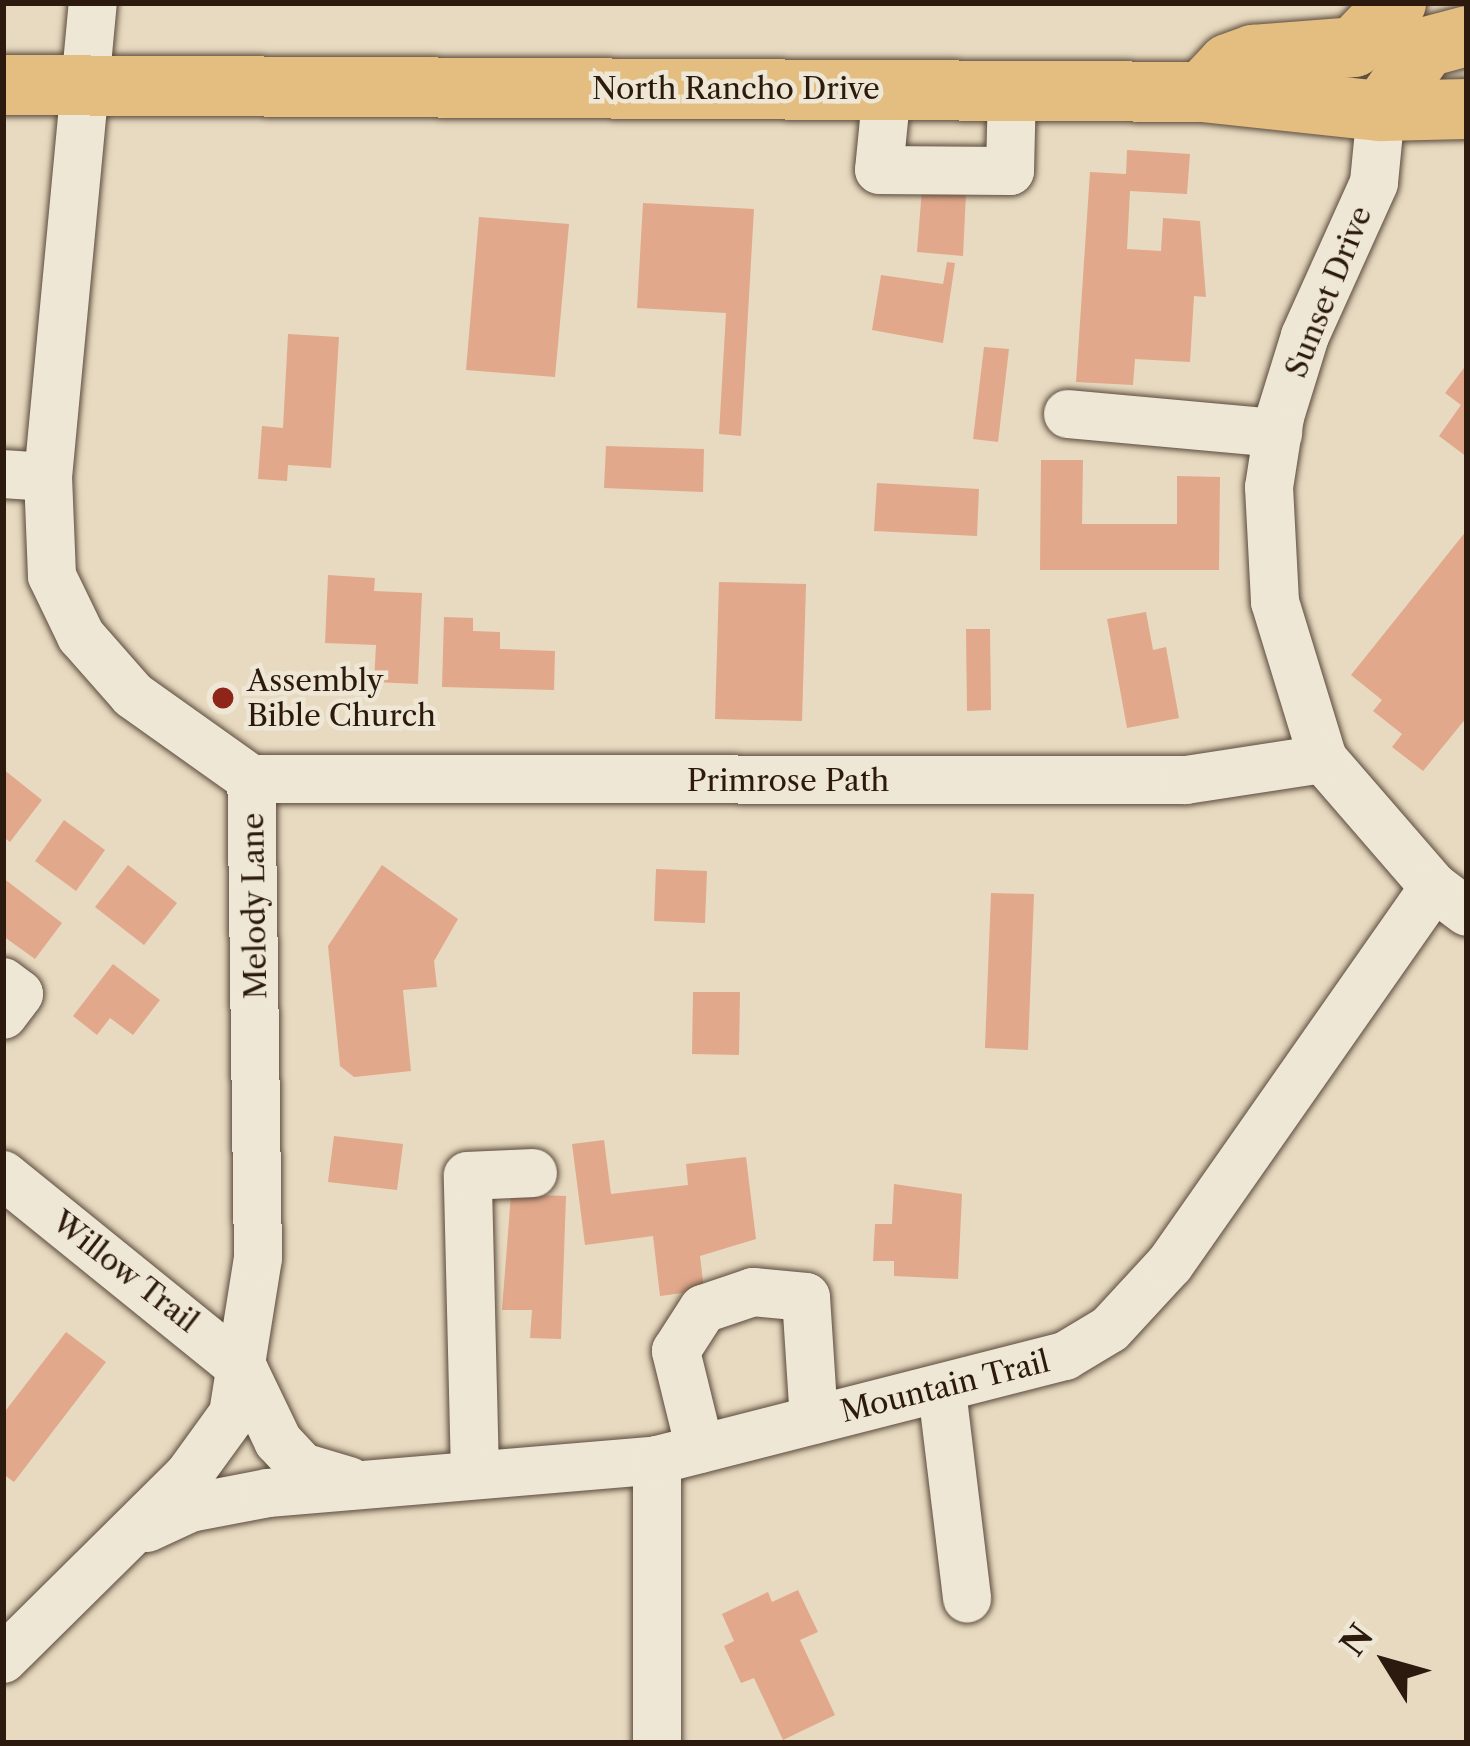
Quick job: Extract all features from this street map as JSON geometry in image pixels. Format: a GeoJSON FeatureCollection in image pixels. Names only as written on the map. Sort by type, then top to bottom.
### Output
{"type":"FeatureCollection","features":[{"type":"Feature","properties":{"kind":"main road"},"geometry":{"type":"LineString","coordinates":[[1202,92],[1228,64],[1252,56],[1354,46],[1396,3]]}},
{"type":"Feature","properties":{"kind":"main road"},"geometry":{"type":"LineString","coordinates":[[1381,111],[1426,47],[1467,36]]}},
{"type":"Feature","properties":{"kind":"main road","name":"North Rancho Drive"},"geometry":{"type":"LineString","coordinates":[[3,85],[1202,92],[1381,111],[1467,109]]}},
{"type":"Feature","properties":{"kind":"street","name":"Melody Lane"},"geometry":{"type":"LineString","coordinates":[[3,1659],[211,1445],[233,1414],[244,1370],[258,1258],[251,779],[133,695],[81,636],[52,576],[26,475],[86,85],[94,3]]}},
{"type":"Feature","properties":{"kind":"street"},"geometry":{"type":"LineString","coordinates":[[887,90],[879,170],[1010,171],[1012,90]]}},
{"type":"Feature","properties":{"kind":"street","name":"Sunset Drive"},"geometry":{"type":"LineString","coordinates":[[1381,111],[1374,183],[1305,336],[1278,433],[1269,487],[1275,602],[1323,759],[1450,899]]}},
{"type":"Feature","properties":{"kind":"street"},"geometry":{"type":"LineString","coordinates":[[1068,414],[1278,433]]}},
{"type":"Feature","properties":{"kind":"street","name":"Primrose Path"},"geometry":{"type":"LineString","coordinates":[[251,779],[1186,780],[1323,759]]}},
{"type":"Feature","properties":{"kind":"street","name":"Mountain Trail"},"geometry":{"type":"LineString","coordinates":[[121,1540],[190,1508],[678,1454],[942,1391],[1064,1356],[1110,1329],[1170,1264],[1450,899]]}},
{"type":"Feature","properties":{"kind":"street"},"geometry":{"type":"LineString","coordinates":[[3,982],[19,994],[3,1015]]}},
{"type":"Feature","properties":{"kind":"street"},"geometry":{"type":"LineString","coordinates":[[475,1473],[468,1176],[533,1173]]}},
{"type":"Feature","properties":{"kind":"street","name":"Willow Trail"},"geometry":{"type":"LineString","coordinates":[[3,1175],[244,1370]]}},
{"type":"Feature","properties":{"kind":"street"},"geometry":{"type":"LineString","coordinates":[[657,1743],[678,1454],[676,1352],[703,1310],[752,1292],[806,1297],[814,1420]]}},
{"type":"Feature","properties":{"kind":"street"},"geometry":{"type":"LineString","coordinates":[[244,1370],[278,1441],[302,1466],[366,1485]]}},
{"type":"Feature","properties":{"kind":"street"},"geometry":{"type":"LineString","coordinates":[[942,1391],[967,1598]]}},
{"type":"Feature","properties":{"kind":"building"},"geometry":{"type":"Polygon","coordinates":[[[1127,150],[1190,154],[1187,194],[1130,191],[1127,249],[1161,251],[1163,218],[1200,221],[1206,297],[1194,296],[1190,362],[1135,359],[1133,385],[1076,382],[1090,172],[1126,174],[1127,150]]]}},
{"type":"Feature","properties":{"kind":"building"},"geometry":{"type":"Polygon","coordinates":[[[922,189],[966,192],[963,256],[917,252],[922,189]]]}},
{"type":"Feature","properties":{"kind":"building"},"geometry":{"type":"Polygon","coordinates":[[[643,203],[754,209],[741,436],[719,434],[726,313],[637,308],[643,203]]]}},
{"type":"Feature","properties":{"kind":"building"},"geometry":{"type":"Polygon","coordinates":[[[479,217],[569,224],[555,377],[466,370],[479,217]]]}},
{"type":"Feature","properties":{"kind":"building"},"geometry":{"type":"Polygon","coordinates":[[[947,262],[955,263],[943,343],[872,330],[881,275],[943,284],[947,262]]]}},
{"type":"Feature","properties":{"kind":"building"},"geometry":{"type":"Polygon","coordinates":[[[288,334],[339,337],[331,468],[288,465],[287,481],[258,479],[262,426],[283,428],[288,334]]]}},
{"type":"Feature","properties":{"kind":"building"},"geometry":{"type":"Polygon","coordinates":[[[984,347],[1009,349],[998,442],[973,439],[984,347]]]}},
{"type":"Feature","properties":{"kind":"building"},"geometry":{"type":"Polygon","coordinates":[[[1467,364],[1467,457],[1439,436],[1461,405],[1445,393],[1467,364]]]}},
{"type":"Feature","properties":{"kind":"building"},"geometry":{"type":"Polygon","coordinates":[[[606,446],[704,449],[703,492],[604,488],[606,446]]]}},
{"type":"Feature","properties":{"kind":"building"},"geometry":{"type":"Polygon","coordinates":[[[1041,460],[1083,460],[1082,524],[1177,524],[1177,476],[1220,477],[1219,570],[1040,570],[1041,460]]]}},
{"type":"Feature","properties":{"kind":"building"},"geometry":{"type":"Polygon","coordinates":[[[877,483],[979,489],[977,536],[874,531],[877,483]]]}},
{"type":"Feature","properties":{"kind":"building"},"geometry":{"type":"Polygon","coordinates":[[[1467,530],[1467,717],[1423,771],[1392,747],[1402,734],[1373,711],[1382,700],[1351,675],[1467,530]]]}},
{"type":"Feature","properties":{"kind":"building"},"geometry":{"type":"Polygon","coordinates":[[[328,575],[375,578],[374,591],[422,593],[418,684],[374,682],[376,645],[325,643],[328,575]]]}},
{"type":"Feature","properties":{"kind":"building"},"geometry":{"type":"Polygon","coordinates":[[[719,582],[806,584],[802,721],[715,719],[719,582]]]}},
{"type":"Feature","properties":{"kind":"building"},"geometry":{"type":"Polygon","coordinates":[[[1146,612],[1153,650],[1166,647],[1179,718],[1127,728],[1107,619],[1146,612]]]}},
{"type":"Feature","properties":{"kind":"building"},"geometry":{"type":"Polygon","coordinates":[[[444,617],[473,618],[473,631],[500,632],[500,649],[555,651],[554,690],[442,687],[444,617]]]}},
{"type":"Feature","properties":{"kind":"building"},"geometry":{"type":"Polygon","coordinates":[[[966,629],[990,629],[991,710],[967,711],[966,629]]]}},
{"type":"Feature","properties":{"kind":"building"},"geometry":{"type":"Polygon","coordinates":[[[3,769],[42,800],[10,842],[3,837],[3,769]]]}},
{"type":"Feature","properties":{"kind":"building"},"geometry":{"type":"Polygon","coordinates":[[[64,820],[105,850],[76,891],[35,861],[64,820]]]}},
{"type":"Feature","properties":{"kind":"building"},"geometry":{"type":"Polygon","coordinates":[[[128,865],[177,903],[144,945],[95,907],[128,865]]]}},
{"type":"Feature","properties":{"kind":"building"},"geometry":{"type":"Polygon","coordinates":[[[382,865],[458,919],[434,961],[437,987],[403,990],[411,1071],[354,1077],[340,1066],[328,946],[382,865]]]}},
{"type":"Feature","properties":{"kind":"building"},"geometry":{"type":"Polygon","coordinates":[[[656,869],[707,871],[705,923],[654,921],[656,869]]]}},
{"type":"Feature","properties":{"kind":"building"},"geometry":{"type":"Polygon","coordinates":[[[3,878],[62,923],[35,959],[3,936],[3,878]]]}},
{"type":"Feature","properties":{"kind":"building"},"geometry":{"type":"Polygon","coordinates":[[[991,893],[1034,894],[1028,1050],[985,1048],[991,893]]]}},
{"type":"Feature","properties":{"kind":"building"},"geometry":{"type":"Polygon","coordinates":[[[113,964],[160,1000],[133,1035],[110,1018],[97,1035],[73,1016],[113,964]]]}},
{"type":"Feature","properties":{"kind":"building"},"geometry":{"type":"Polygon","coordinates":[[[693,992],[740,992],[739,1055],[692,1054],[693,992]]]}},
{"type":"Feature","properties":{"kind":"building"},"geometry":{"type":"Polygon","coordinates":[[[334,1136],[403,1144],[397,1190],[328,1182],[334,1136]]]}},
{"type":"Feature","properties":{"kind":"building"},"geometry":{"type":"Polygon","coordinates":[[[604,1140],[611,1194],[688,1185],[686,1164],[746,1157],[756,1239],[700,1256],[704,1290],[660,1296],[653,1236],[585,1245],[572,1144],[604,1140]]]}},
{"type":"Feature","properties":{"kind":"building"},"geometry":{"type":"Polygon","coordinates":[[[894,1184],[962,1194],[958,1279],[894,1276],[894,1261],[873,1261],[875,1224],[892,1224],[894,1184]]]}},
{"type":"Feature","properties":{"kind":"building"},"geometry":{"type":"Polygon","coordinates":[[[511,1194],[566,1196],[561,1339],[530,1338],[532,1310],[502,1310],[511,1194]]]}},
{"type":"Feature","properties":{"kind":"building"},"geometry":{"type":"Polygon","coordinates":[[[66,1332],[106,1362],[14,1482],[3,1474],[3,1414],[66,1332]]]}},
{"type":"Feature","properties":{"kind":"building"},"geometry":{"type":"Polygon","coordinates":[[[798,1590],[818,1632],[800,1640],[835,1715],[783,1740],[754,1678],[741,1683],[724,1646],[734,1641],[722,1614],[768,1592],[772,1602],[798,1590]]]}},
{"type":"Feature","properties":{"kind":"place","name":"Assembly Bible Church"},"geometry":{"type":"Point","coordinates":[223,698]}}]}
